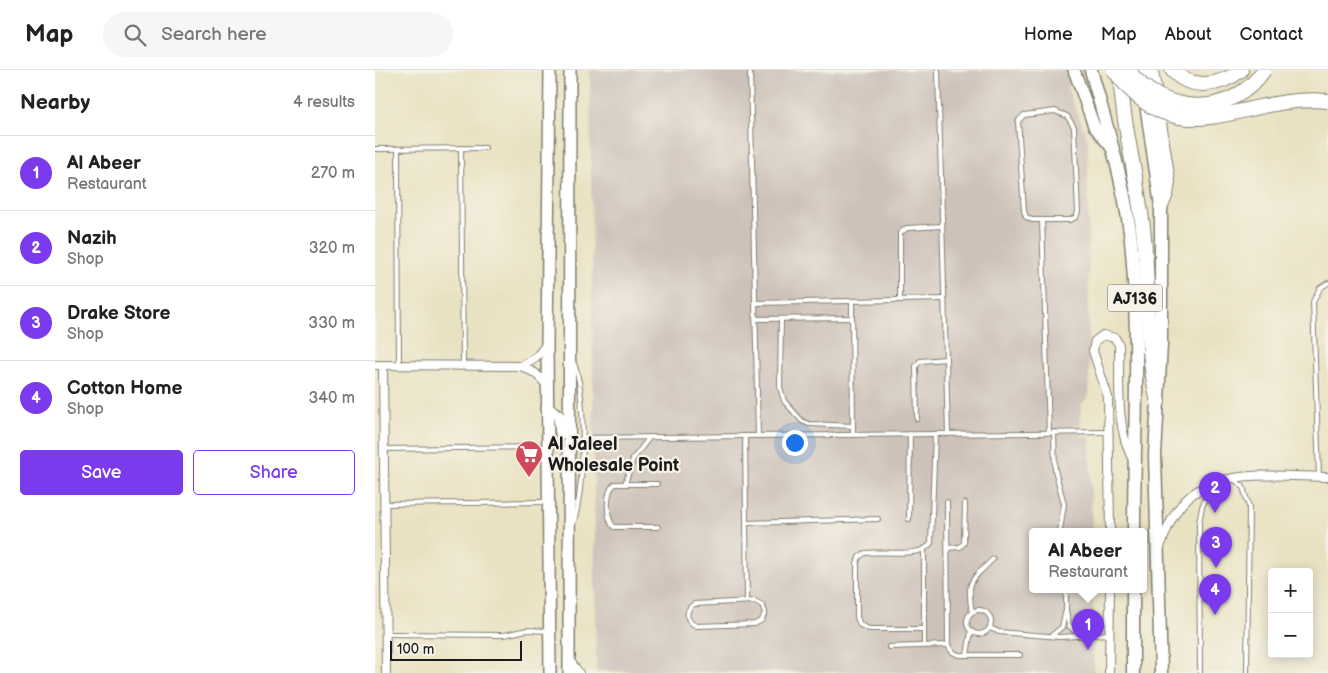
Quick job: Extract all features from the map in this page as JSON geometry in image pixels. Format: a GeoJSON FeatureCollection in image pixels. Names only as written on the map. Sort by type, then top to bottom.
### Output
{"type":"FeatureCollection","features":[{"type":"Feature","properties":{"kind":"highway"},"geometry":{"type":"LineString","coordinates":[[1114,70],[1125,87],[1142,101],[1172,117],[1187,119],[1215,118],[1282,101],[1328,101]]}},
{"type":"Feature","properties":{"kind":"highway"},"geometry":{"type":"LineString","coordinates":[[1120,70],[1123,107],[1143,227],[1151,364],[1158,402]]}},
{"type":"Feature","properties":{"kind":"highway"},"geometry":{"type":"LineString","coordinates":[[1128,70],[1148,91],[1169,101],[1193,107],[1222,103],[1254,82],[1264,70]]}},
{"type":"Feature","properties":{"kind":"highway"},"geometry":{"type":"LineString","coordinates":[[1151,70],[1168,182],[1161,206]]}},
{"type":"Feature","properties":{"kind":"highway"},"geometry":{"type":"LineString","coordinates":[[1173,70],[1187,82],[1202,84],[1226,79],[1241,70]]}},
{"type":"Feature","properties":{"kind":"main road"},"geometry":{"type":"LineString","coordinates":[[550,70],[547,344],[550,673]]}},
{"type":"Feature","properties":{"kind":"main road"},"geometry":{"type":"LineString","coordinates":[[569,673],[568,352],[570,70]]}},
{"type":"Feature","properties":{"kind":"main road"},"geometry":{"type":"LineString","coordinates":[[1075,70],[1094,126],[1112,148]]}},
{"type":"Feature","properties":{"kind":"main road","name":"AJ136"},"geometry":{"type":"LineString","coordinates":[[1091,70],[1112,148],[1127,214],[1132,250],[1136,326],[1133,528]]}},
{"type":"Feature","properties":{"kind":"main road","name":"AJ136"},"geometry":{"type":"LineString","coordinates":[[1141,70],[1161,206],[1161,325],[1155,455],[1161,673]]}},
{"type":"Feature","properties":{"kind":"main road"},"geometry":{"type":"LineString","coordinates":[[547,408],[554,411],[560,420],[562,486],[568,510]]}},
{"type":"Feature","properties":{"kind":"main road"},"geometry":{"type":"LineString","coordinates":[[1133,593],[1133,673]]}},
{"type":"Feature","properties":{"kind":"street"},"geometry":{"type":"LineString","coordinates":[[1110,528],[1108,392],[1093,351],[1099,337],[1107,334],[1115,338],[1119,345],[1122,428],[1125,444],[1134,463]]}},
{"type":"Feature","properties":{"kind":"street"},"geometry":{"type":"LineString","coordinates":[[521,366],[536,357],[547,344]]}},
{"type":"Feature","properties":{"kind":"street"},"geometry":{"type":"LineString","coordinates":[[386,673],[383,449],[379,365],[521,366],[535,373],[547,384]]}},
{"type":"Feature","properties":{"kind":"street"},"geometry":{"type":"LineString","coordinates":[[1158,551],[1179,507],[1194,493],[1212,483],[1233,478],[1328,477]]}},
{"type":"Feature","properties":{"kind":"street"},"geometry":{"type":"LineString","coordinates":[[1109,673],[1110,593]]}},
{"type":"Feature","properties":{"kind":"street"},"geometry":{"type":"LineString","coordinates":[[569,659],[579,673]]}},
{"type":"Feature","properties":{"kind":"lane"},"geometry":{"type":"LineString","coordinates":[[750,70],[758,436]]}},
{"type":"Feature","properties":{"kind":"lane"},"geometry":{"type":"LineString","coordinates":[[938,70],[948,434]]}},
{"type":"Feature","properties":{"kind":"lane"},"geometry":{"type":"LineString","coordinates":[[1055,111],[1067,116],[1074,127],[1078,212],[1073,219],[1042,220],[1029,219],[1024,211],[1018,121],[1024,114],[1055,111]]}},
{"type":"Feature","properties":{"kind":"lane"},"geometry":{"type":"LineString","coordinates":[[461,148],[463,366]]}},
{"type":"Feature","properties":{"kind":"lane"},"geometry":{"type":"LineString","coordinates":[[375,149],[485,148]]}},
{"type":"Feature","properties":{"kind":"lane"},"geometry":{"type":"LineString","coordinates":[[398,149],[399,365]]}},
{"type":"Feature","properties":{"kind":"lane"},"geometry":{"type":"LineString","coordinates":[[1042,220],[1051,433],[1055,470],[1064,504],[1060,528]]}},
{"type":"Feature","properties":{"kind":"lane"},"geometry":{"type":"LineString","coordinates":[[900,300],[900,233],[907,228],[942,226]]}},
{"type":"Feature","properties":{"kind":"lane"},"geometry":{"type":"LineString","coordinates":[[1319,477],[1313,302],[1320,288],[1328,283]]}},
{"type":"Feature","properties":{"kind":"lane"},"geometry":{"type":"LineString","coordinates":[[755,302],[944,299]]}},
{"type":"Feature","properties":{"kind":"lane"},"geometry":{"type":"LineString","coordinates":[[852,300],[853,435]]}},
{"type":"Feature","properties":{"kind":"lane"},"geometry":{"type":"LineString","coordinates":[[755,319],[852,318]]}},
{"type":"Feature","properties":{"kind":"lane"},"geometry":{"type":"LineString","coordinates":[[781,319],[780,387],[784,401],[802,421],[809,424],[853,426]]}},
{"type":"Feature","properties":{"kind":"lane"},"geometry":{"type":"LineString","coordinates":[[568,352],[580,379],[582,438],[581,495],[576,516],[568,535]]}},
{"type":"Feature","properties":{"kind":"lane"},"geometry":{"type":"LineString","coordinates":[[917,419],[916,366],[920,361],[946,360]]}},
{"type":"Feature","properties":{"kind":"lane"},"geometry":{"type":"LineString","coordinates":[[582,438],[1109,432]]}},
{"type":"Feature","properties":{"kind":"lane"},"geometry":{"type":"LineString","coordinates":[[909,434],[909,519]]}},
{"type":"Feature","properties":{"kind":"lane"},"geometry":{"type":"LineString","coordinates":[[924,629],[869,629],[860,625],[857,617],[857,563],[859,557],[865,553],[924,550],[930,546],[933,537],[935,434]]}},
{"type":"Feature","properties":{"kind":"lane"},"geometry":{"type":"LineString","coordinates":[[745,436],[747,601]]}},
{"type":"Feature","properties":{"kind":"lane"},"geometry":{"type":"LineString","coordinates":[[625,484],[633,459],[649,438]]}},
{"type":"Feature","properties":{"kind":"lane"},"geometry":{"type":"LineString","coordinates":[[383,449],[548,447]]}},
{"type":"Feature","properties":{"kind":"lane"},"geometry":{"type":"LineString","coordinates":[[1233,478],[1243,487],[1249,507],[1247,673]]}},
{"type":"Feature","properties":{"kind":"lane"},"geometry":{"type":"LineString","coordinates":[[1200,673],[1199,522],[1204,499],[1212,483]]}},
{"type":"Feature","properties":{"kind":"lane"},"geometry":{"type":"LineString","coordinates":[[657,484],[615,484],[609,491],[609,520],[611,526],[619,529],[658,527]]}},
{"type":"Feature","properties":{"kind":"lane"},"geometry":{"type":"LineString","coordinates":[[383,504],[549,502]]}},
{"type":"Feature","properties":{"kind":"lane"},"geometry":{"type":"LineString","coordinates":[[947,502],[947,646],[955,654],[1020,655]]}},
{"type":"Feature","properties":{"kind":"lane"},"geometry":{"type":"LineString","coordinates":[[947,548],[960,547],[964,544],[965,503]]}},
{"type":"Feature","properties":{"kind":"lane"},"geometry":{"type":"LineString","coordinates":[[746,523],[878,519]]}},
{"type":"Feature","properties":{"kind":"lane"},"geometry":{"type":"LineString","coordinates":[[924,550],[924,646]]}},
{"type":"Feature","properties":{"kind":"lane"},"geometry":{"type":"LineString","coordinates":[[967,655],[971,631],[967,620],[972,612],[969,586],[993,559]]}},
{"type":"Feature","properties":{"kind":"lane"},"geometry":{"type":"LineString","coordinates":[[1066,593],[1066,610],[1070,627],[1079,635]]}},
{"type":"Feature","properties":{"kind":"lane"},"geometry":{"type":"LineString","coordinates":[[747,601],[759,602],[764,608],[764,616],[759,622],[697,626],[689,621],[687,616],[690,607],[694,604],[747,601]]}},
{"type":"Feature","properties":{"kind":"lane"},"geometry":{"type":"LineString","coordinates":[[971,631],[983,634],[990,628],[991,620],[987,613],[979,610],[972,612]]}},
{"type":"Feature","properties":{"kind":"lane"},"geometry":{"type":"LineString","coordinates":[[1051,636],[1062,627],[1066,610]]}},
{"type":"Feature","properties":{"kind":"lane"},"geometry":{"type":"LineString","coordinates":[[990,628],[999,632],[1051,636],[1110,634]]}},
{"type":"Feature","properties":{"kind":"lane"},"geometry":{"type":"LineString","coordinates":[[385,634],[504,635],[527,630],[550,631]]}},
{"type":"Feature","properties":{"kind":"lane"},"geometry":{"type":"LineString","coordinates":[[889,647],[947,646]]}},
{"type":"Feature","properties":{"kind":"shaded area"},"geometry":{"type":"Polygon","coordinates":[[[590,70],[1066,70],[1071,79],[1067,88],[1088,140],[1089,396],[1081,405],[1080,436],[1090,437],[1092,528],[1029,528],[1029,593],[1093,593],[1094,673],[596,671],[590,70]]]}},
{"type":"Feature","properties":{"kind":"place","name":"Al Jaleel Wholesale Point"},"geometry":{"type":"Point","coordinates":[529,478]}},
{"type":"Feature","properties":{"kind":"place","name":"Nazih"},"geometry":{"type":"Point","coordinates":[1215,513]}},
{"type":"Feature","properties":{"kind":"place","name":"Drake Store"},"geometry":{"type":"Point","coordinates":[1216,568]}},
{"type":"Feature","properties":{"kind":"place","name":"Cotton Home"},"geometry":{"type":"Point","coordinates":[1215,615]}},
{"type":"Feature","properties":{"kind":"place","name":"Al Abeer"},"geometry":{"type":"Point","coordinates":[1088,650]}}]}
